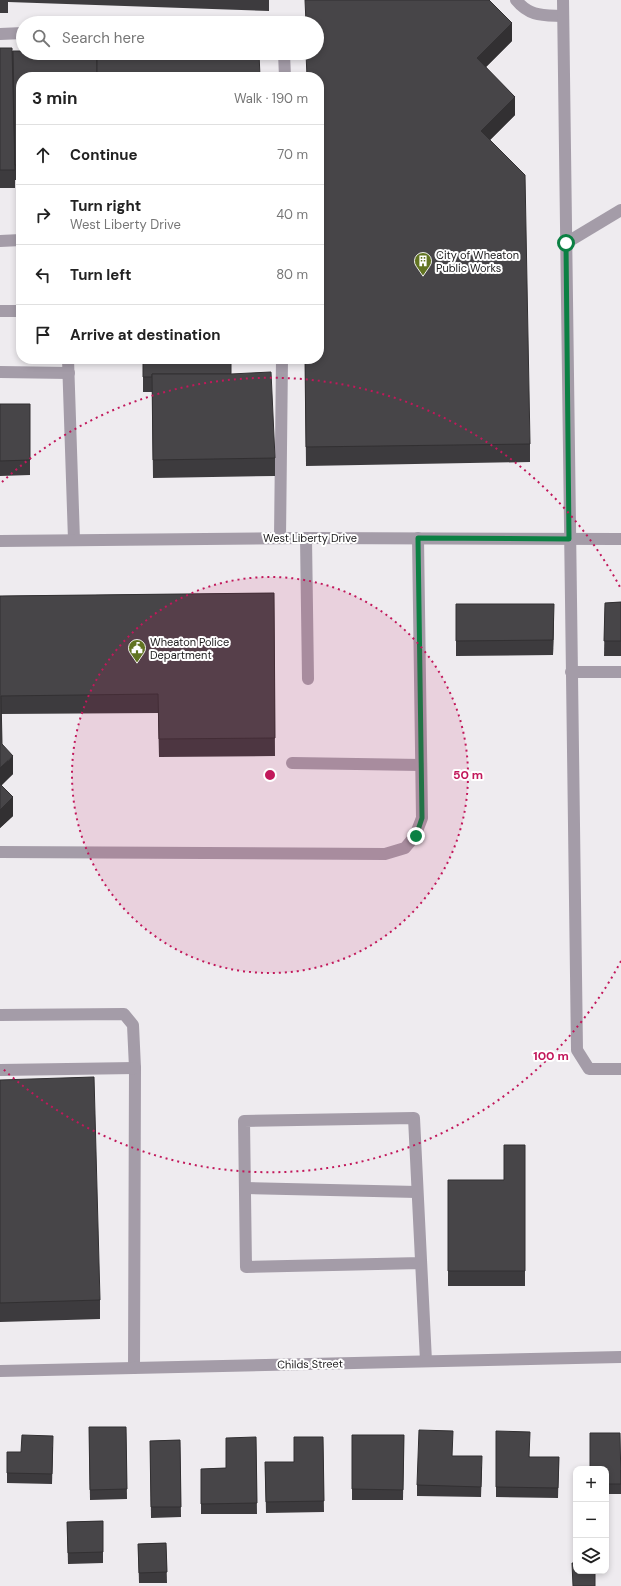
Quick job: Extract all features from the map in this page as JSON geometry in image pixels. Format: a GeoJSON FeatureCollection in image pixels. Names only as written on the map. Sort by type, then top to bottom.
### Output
{"type":"FeatureCollection","features":[{"type":"Feature","properties":{"kind":"street"},"geometry":{"type":"LineString","coordinates":[[516,0],[522,7],[535,15],[563,16]]}},
{"type":"Feature","properties":{"kind":"street"},"geometry":{"type":"LineString","coordinates":[[563,0],[577,1050],[589,1069],[621,1069]]}},
{"type":"Feature","properties":{"kind":"street"},"geometry":{"type":"LineString","coordinates":[[0,34],[16,34]]}},
{"type":"Feature","properties":{"kind":"street"},"geometry":{"type":"LineString","coordinates":[[284,60],[285,72]]}},
{"type":"Feature","properties":{"kind":"street"},"geometry":{"type":"LineString","coordinates":[[566,243],[621,210]]}},
{"type":"Feature","properties":{"kind":"street"},"geometry":{"type":"LineString","coordinates":[[0,240],[16,240]]}},
{"type":"Feature","properties":{"kind":"street"},"geometry":{"type":"LineString","coordinates":[[0,311],[16,311]]}},
{"type":"Feature","properties":{"kind":"street"},"geometry":{"type":"LineString","coordinates":[[68,364],[74,540]]}},
{"type":"Feature","properties":{"kind":"street"},"geometry":{"type":"LineString","coordinates":[[280,538],[282,364]]}},
{"type":"Feature","properties":{"kind":"street"},"geometry":{"type":"LineString","coordinates":[[0,372],[69,373]]}},
{"type":"Feature","properties":{"kind":"street","name":"West Liberty Drive"},"geometry":{"type":"LineString","coordinates":[[0,541],[280,538],[621,539]]}},
{"type":"Feature","properties":{"kind":"street"},"geometry":{"type":"LineString","coordinates":[[306,538],[308,679]]}},
{"type":"Feature","properties":{"kind":"street"},"geometry":{"type":"LineString","coordinates":[[0,852],[385,854],[405,848],[416,836],[422,818],[418,538]]}},
{"type":"Feature","properties":{"kind":"street"},"geometry":{"type":"LineString","coordinates":[[571,672],[621,672]]}},
{"type":"Feature","properties":{"kind":"street"},"geometry":{"type":"LineString","coordinates":[[292,763],[421,765]]}},
{"type":"Feature","properties":{"kind":"street"},"geometry":{"type":"LineString","coordinates":[[0,1015],[124,1014],[133,1025],[135,1068],[134,1368]]}},
{"type":"Feature","properties":{"kind":"street"},"geometry":{"type":"LineString","coordinates":[[0,1070],[135,1068]]}},
{"type":"Feature","properties":{"kind":"street"},"geometry":{"type":"LineString","coordinates":[[421,1263],[246,1267],[244,1121],[414,1118],[426,1361]]}},
{"type":"Feature","properties":{"kind":"street"},"geometry":{"type":"LineString","coordinates":[[245,1188],[418,1192]]}},
{"type":"Feature","properties":{"kind":"street","name":"Childs Street"},"geometry":{"type":"LineString","coordinates":[[0,1371],[621,1357]]}},
{"type":"Feature","properties":{"kind":"building","name":"City of Wheaton Public Works"},"geometry":{"type":"Polygon","coordinates":[[[305,0],[489,0],[512,23],[477,58],[515,97],[481,131],[525,175],[530,444],[306,447],[305,364],[324,364],[324,72],[307,72],[306,60],[324,60],[324,16],[306,16],[305,0]]]}},
{"type":"Feature","properties":{"kind":"building"},"geometry":{"type":"Polygon","coordinates":[[[0,48],[12,48],[15,170],[0,170],[0,48]]]}},
{"type":"Feature","properties":{"kind":"building"},"geometry":{"type":"Polygon","coordinates":[[[13,51],[16,51],[16,60],[97,60],[97,72],[16,72],[15,165],[13,51]]]}},
{"type":"Feature","properties":{"kind":"building"},"geometry":{"type":"Polygon","coordinates":[[[97,60],[259,60],[260,72],[97,72],[97,60]]]}},
{"type":"Feature","properties":{"kind":"building"},"geometry":{"type":"Polygon","coordinates":[[[143,364],[231,364],[231,374],[152,374],[152,377],[143,377],[143,364]]]}},
{"type":"Feature","properties":{"kind":"building"},"geometry":{"type":"Polygon","coordinates":[[[271,372],[275,458],[153,460],[152,374],[231,374],[271,372]]]}},
{"type":"Feature","properties":{"kind":"building"},"geometry":{"type":"Polygon","coordinates":[[[0,404],[30,404],[30,460],[0,461],[0,404]]]}},
{"type":"Feature","properties":{"kind":"building","name":"Wheaton Police Department"},"geometry":{"type":"Polygon","coordinates":[[[274,593],[275,738],[159,739],[158,694],[1,696],[2,744],[13,756],[0,768],[0,596],[274,593]]]}},
{"type":"Feature","properties":{"kind":"building"},"geometry":{"type":"Polygon","coordinates":[[[621,602],[621,641],[604,641],[605,603],[621,602]]]}},
{"type":"Feature","properties":{"kind":"building"},"geometry":{"type":"Polygon","coordinates":[[[456,604],[554,604],[553,640],[456,641],[456,604]]]}},
{"type":"Feature","properties":{"kind":"building"},"geometry":{"type":"Polygon","coordinates":[[[0,784],[13,797],[0,810],[0,784]]]}},
{"type":"Feature","properties":{"kind":"building"},"geometry":{"type":"Polygon","coordinates":[[[94,1077],[100,1300],[0,1303],[0,1080],[94,1077]]]}},
{"type":"Feature","properties":{"kind":"building"},"geometry":{"type":"Polygon","coordinates":[[[504,1145],[525,1145],[525,1271],[448,1271],[448,1180],[504,1180],[504,1145]]]}},
{"type":"Feature","properties":{"kind":"building"},"geometry":{"type":"Polygon","coordinates":[[[89,1427],[126,1427],[127,1489],[90,1490],[89,1427]]]}},
{"type":"Feature","properties":{"kind":"building"},"geometry":{"type":"Polygon","coordinates":[[[419,1430],[453,1431],[452,1456],[482,1456],[481,1487],[417,1485],[419,1430]]]}},
{"type":"Feature","properties":{"kind":"building"},"geometry":{"type":"Polygon","coordinates":[[[496,1431],[530,1432],[529,1457],[559,1457],[558,1488],[496,1487],[496,1431]]]}},
{"type":"Feature","properties":{"kind":"building"},"geometry":{"type":"Polygon","coordinates":[[[590,1433],[620,1433],[621,1484],[609,1484],[609,1466],[590,1466],[590,1433]]]}},
{"type":"Feature","properties":{"kind":"building"},"geometry":{"type":"Polygon","coordinates":[[[22,1435],[53,1436],[52,1474],[7,1473],[7,1452],[21,1452],[22,1435]]]}},
{"type":"Feature","properties":{"kind":"building"},"geometry":{"type":"Polygon","coordinates":[[[352,1435],[404,1435],[403,1490],[352,1489],[352,1435]]]}},
{"type":"Feature","properties":{"kind":"building"},"geometry":{"type":"Polygon","coordinates":[[[256,1437],[257,1503],[201,1504],[201,1469],[226,1468],[226,1438],[256,1437]]]}},
{"type":"Feature","properties":{"kind":"building"},"geometry":{"type":"Polygon","coordinates":[[[294,1437],[323,1437],[324,1501],[266,1502],[265,1462],[294,1462],[294,1437]]]}},
{"type":"Feature","properties":{"kind":"building"},"geometry":{"type":"Polygon","coordinates":[[[180,1440],[181,1507],[151,1507],[150,1441],[180,1440]]]}},
{"type":"Feature","properties":{"kind":"building"},"geometry":{"type":"Polygon","coordinates":[[[103,1521],[103,1552],[68,1553],[67,1522],[103,1521]]]}},
{"type":"Feature","properties":{"kind":"building"},"geometry":{"type":"Polygon","coordinates":[[[166,1543],[167,1572],[139,1573],[138,1544],[166,1543]]]}},
{"type":"Feature","properties":{"kind":"building"},"geometry":{"type":"Polygon","coordinates":[[[572,1563],[573,1574],[595,1574],[595,1586],[573,1586],[572,1563]]]}},
{"type":"Feature","properties":{"kind":"place","name":"City of Wheaton Public Works"},"geometry":{"type":"Point","coordinates":[423,276]}},
{"type":"Feature","properties":{"kind":"place","name":"Wheaton Police Department"},"geometry":{"type":"Point","coordinates":[137,663]}},
{"type":"Feature","properties":{"kind":"route"},"geometry":{"type":"LineString","coordinates":[[416,836],[422,818],[418,538],[569,539],[566,243]]}}]}
